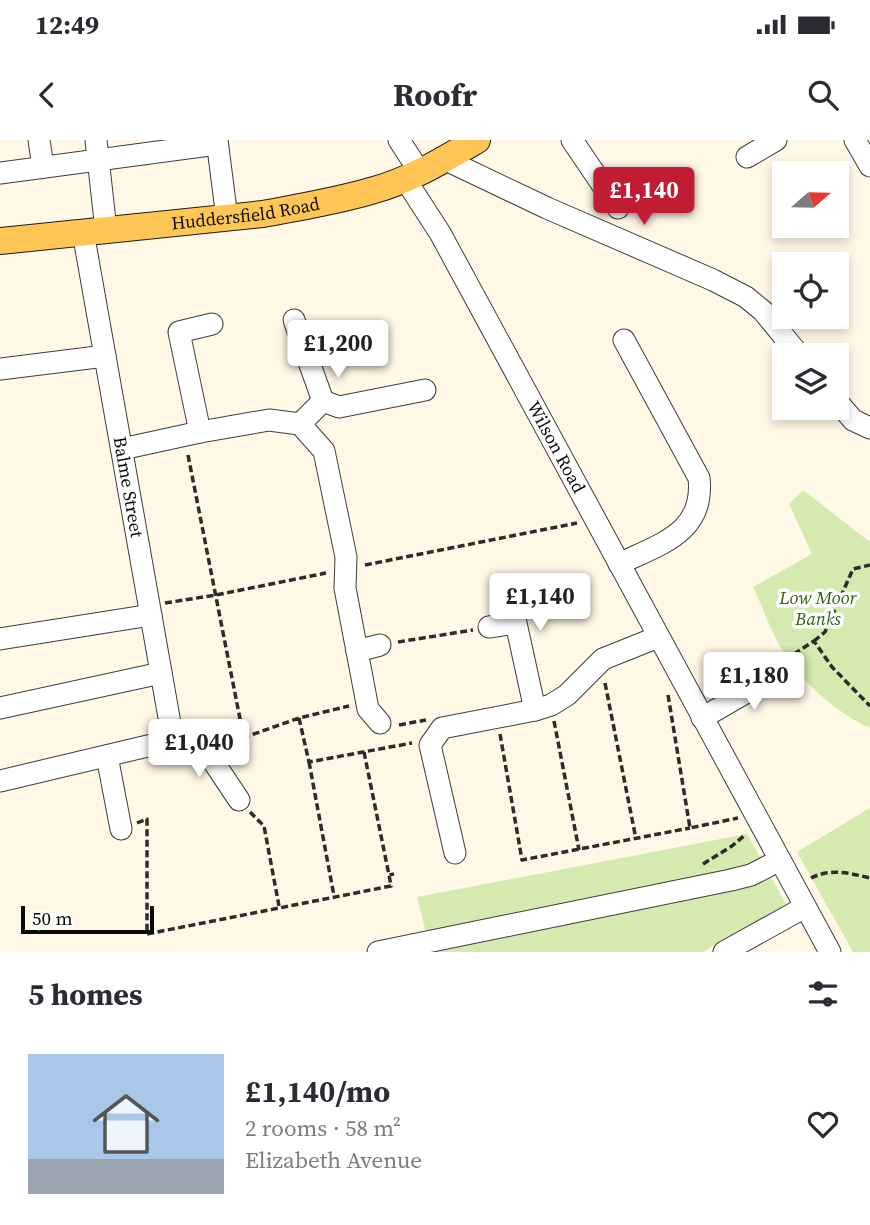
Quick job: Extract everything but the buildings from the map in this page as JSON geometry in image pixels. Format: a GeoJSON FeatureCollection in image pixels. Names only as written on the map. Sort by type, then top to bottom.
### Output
{"type":"FeatureCollection","features":[{"type":"Feature","properties":{"kind":"main road","name":"Huddersfield Road"},"geometry":{"type":"LineString","coordinates":[[0,238],[227,218],[294,209],[376,190],[412,175],[477,140]]}},
{"type":"Feature","properties":{"kind":"street"},"geometry":{"type":"LineString","coordinates":[[40,140],[43,167]]}},
{"type":"Feature","properties":{"kind":"street","name":"Wilson Road"},"geometry":{"type":"LineString","coordinates":[[399,140],[412,175],[440,233],[830,952]]}},
{"type":"Feature","properties":{"kind":"street"},"geometry":{"type":"LineString","coordinates":[[572,140],[618,208]]}},
{"type":"Feature","properties":{"kind":"street"},"geometry":{"type":"LineString","coordinates":[[747,157],[776,140]]}},
{"type":"Feature","properties":{"kind":"street"},"geometry":{"type":"LineString","coordinates":[[855,140],[870,166]]}},
{"type":"Feature","properties":{"kind":"street"},"geometry":{"type":"LineString","coordinates":[[0,173],[43,167],[97,150],[217,142],[227,218]]}},
{"type":"Feature","properties":{"kind":"street","name":"Balme Street"},"geometry":{"type":"LineString","coordinates":[[97,150],[95,231],[105,356],[173,740]]}},
{"type":"Feature","properties":{"kind":"street"},"geometry":{"type":"LineString","coordinates":[[444,159],[746,297],[762,311],[789,343]]}},
{"type":"Feature","properties":{"kind":"street"},"geometry":{"type":"LineString","coordinates":[[294,320],[323,401],[339,407],[425,390]]}},
{"type":"Feature","properties":{"kind":"street"},"geometry":{"type":"LineString","coordinates":[[192,434],[180,332],[212,324]]}},
{"type":"Feature","properties":{"kind":"street"},"geometry":{"type":"LineString","coordinates":[[619,564],[678,536],[690,523],[700,492],[699,478],[624,340]]}},
{"type":"Feature","properties":{"kind":"street"},"geometry":{"type":"LineString","coordinates":[[0,369],[105,356]]}},
{"type":"Feature","properties":{"kind":"street"},"geometry":{"type":"LineString","coordinates":[[300,424],[323,401]]}},
{"type":"Feature","properties":{"kind":"street"},"geometry":{"type":"LineString","coordinates":[[849,415],[870,428]]}},
{"type":"Feature","properties":{"kind":"street"},"geometry":{"type":"LineString","coordinates":[[122,449],[269,420],[300,424],[324,451],[346,556],[345,588],[368,709],[380,723]]}},
{"type":"Feature","properties":{"kind":"street"},"geometry":{"type":"LineString","coordinates":[[0,639],[150,610]]}},
{"type":"Feature","properties":{"kind":"street"},"geometry":{"type":"LineString","coordinates":[[489,627],[516,623],[543,708]]}},
{"type":"Feature","properties":{"kind":"street"},"geometry":{"type":"LineString","coordinates":[[455,853],[430,745],[438,734],[543,708],[567,695],[601,662],[658,637]]}},
{"type":"Feature","properties":{"kind":"street"},"geometry":{"type":"LineString","coordinates":[[357,652],[380,645]]}},
{"type":"Feature","properties":{"kind":"street"},"geometry":{"type":"LineString","coordinates":[[702,718],[785,670]]}},
{"type":"Feature","properties":{"kind":"street"},"geometry":{"type":"LineString","coordinates":[[0,708],[161,673]]}},
{"type":"Feature","properties":{"kind":"street"},"geometry":{"type":"LineString","coordinates":[[0,781],[173,740],[211,758],[239,800]]}},
{"type":"Feature","properties":{"kind":"street"},"geometry":{"type":"LineString","coordinates":[[107,756],[121,829]]}},
{"type":"Feature","properties":{"kind":"street"},"geometry":{"type":"LineString","coordinates":[[378,952],[731,880],[751,875],[780,860]]}},
{"type":"Feature","properties":{"kind":"street"},"geometry":{"type":"LineString","coordinates":[[724,952],[805,906]]}},
{"type":"Feature","properties":{"kind":"path"},"geometry":{"type":"LineString","coordinates":[[192,434],[216,595],[244,738]]}},
{"type":"Feature","properties":{"kind":"path"},"geometry":{"type":"LineString","coordinates":[[150,610],[595,519]]}},
{"type":"Feature","properties":{"kind":"path"},"geometry":{"type":"LineString","coordinates":[[785,670],[788,658],[825,632],[853,569],[870,565]]}},
{"type":"Feature","properties":{"kind":"path"},"geometry":{"type":"LineString","coordinates":[[380,645],[489,627]]}},
{"type":"Feature","properties":{"kind":"path"},"geometry":{"type":"LineString","coordinates":[[814,641],[832,667],[870,706]]}},
{"type":"Feature","properties":{"kind":"path"},"geometry":{"type":"LineString","coordinates":[[601,662],[636,839]]}},
{"type":"Feature","properties":{"kind":"path"},"geometry":{"type":"LineString","coordinates":[[667,692],[690,828]]}},
{"type":"Feature","properties":{"kind":"path"},"geometry":{"type":"LineString","coordinates":[[211,758],[216,747],[299,718],[367,701]]}},
{"type":"Feature","properties":{"kind":"path"},"geometry":{"type":"LineString","coordinates":[[543,708],[579,850]]}},
{"type":"Feature","properties":{"kind":"path"},"geometry":{"type":"LineString","coordinates":[[299,718],[334,896]]}},
{"type":"Feature","properties":{"kind":"path"},"geometry":{"type":"LineString","coordinates":[[497,718],[522,860],[755,815]]}},
{"type":"Feature","properties":{"kind":"path"},"geometry":{"type":"LineString","coordinates":[[309,762],[438,734],[425,720],[403,725],[380,723]]}},
{"type":"Feature","properties":{"kind":"path"},"geometry":{"type":"LineString","coordinates":[[121,829],[147,819],[147,934],[391,886],[392,875],[364,752]]}},
{"type":"Feature","properties":{"kind":"path"},"geometry":{"type":"LineString","coordinates":[[239,800],[264,826],[279,907]]}},
{"type":"Feature","properties":{"kind":"path"},"geometry":{"type":"LineString","coordinates":[[794,887],[825,871],[870,878]]}},
{"type":"Feature","properties":{"kind":"green space","name":"Low Moor Banks"},"geometry":{"type":"Polygon","coordinates":[[[803,490],[870,542],[870,728],[830,703],[796,669],[778,643],[753,587],[812,554],[789,504],[803,490]]]}},
{"type":"Feature","properties":{"kind":"green space"},"geometry":{"type":"Polygon","coordinates":[[[870,808],[870,952],[853,952],[797,852],[870,808]]]}},
{"type":"Feature","properties":{"kind":"green space"},"geometry":{"type":"Polygon","coordinates":[[[747,834],[786,904],[703,952],[431,952],[417,897],[747,834]]]}}]}
